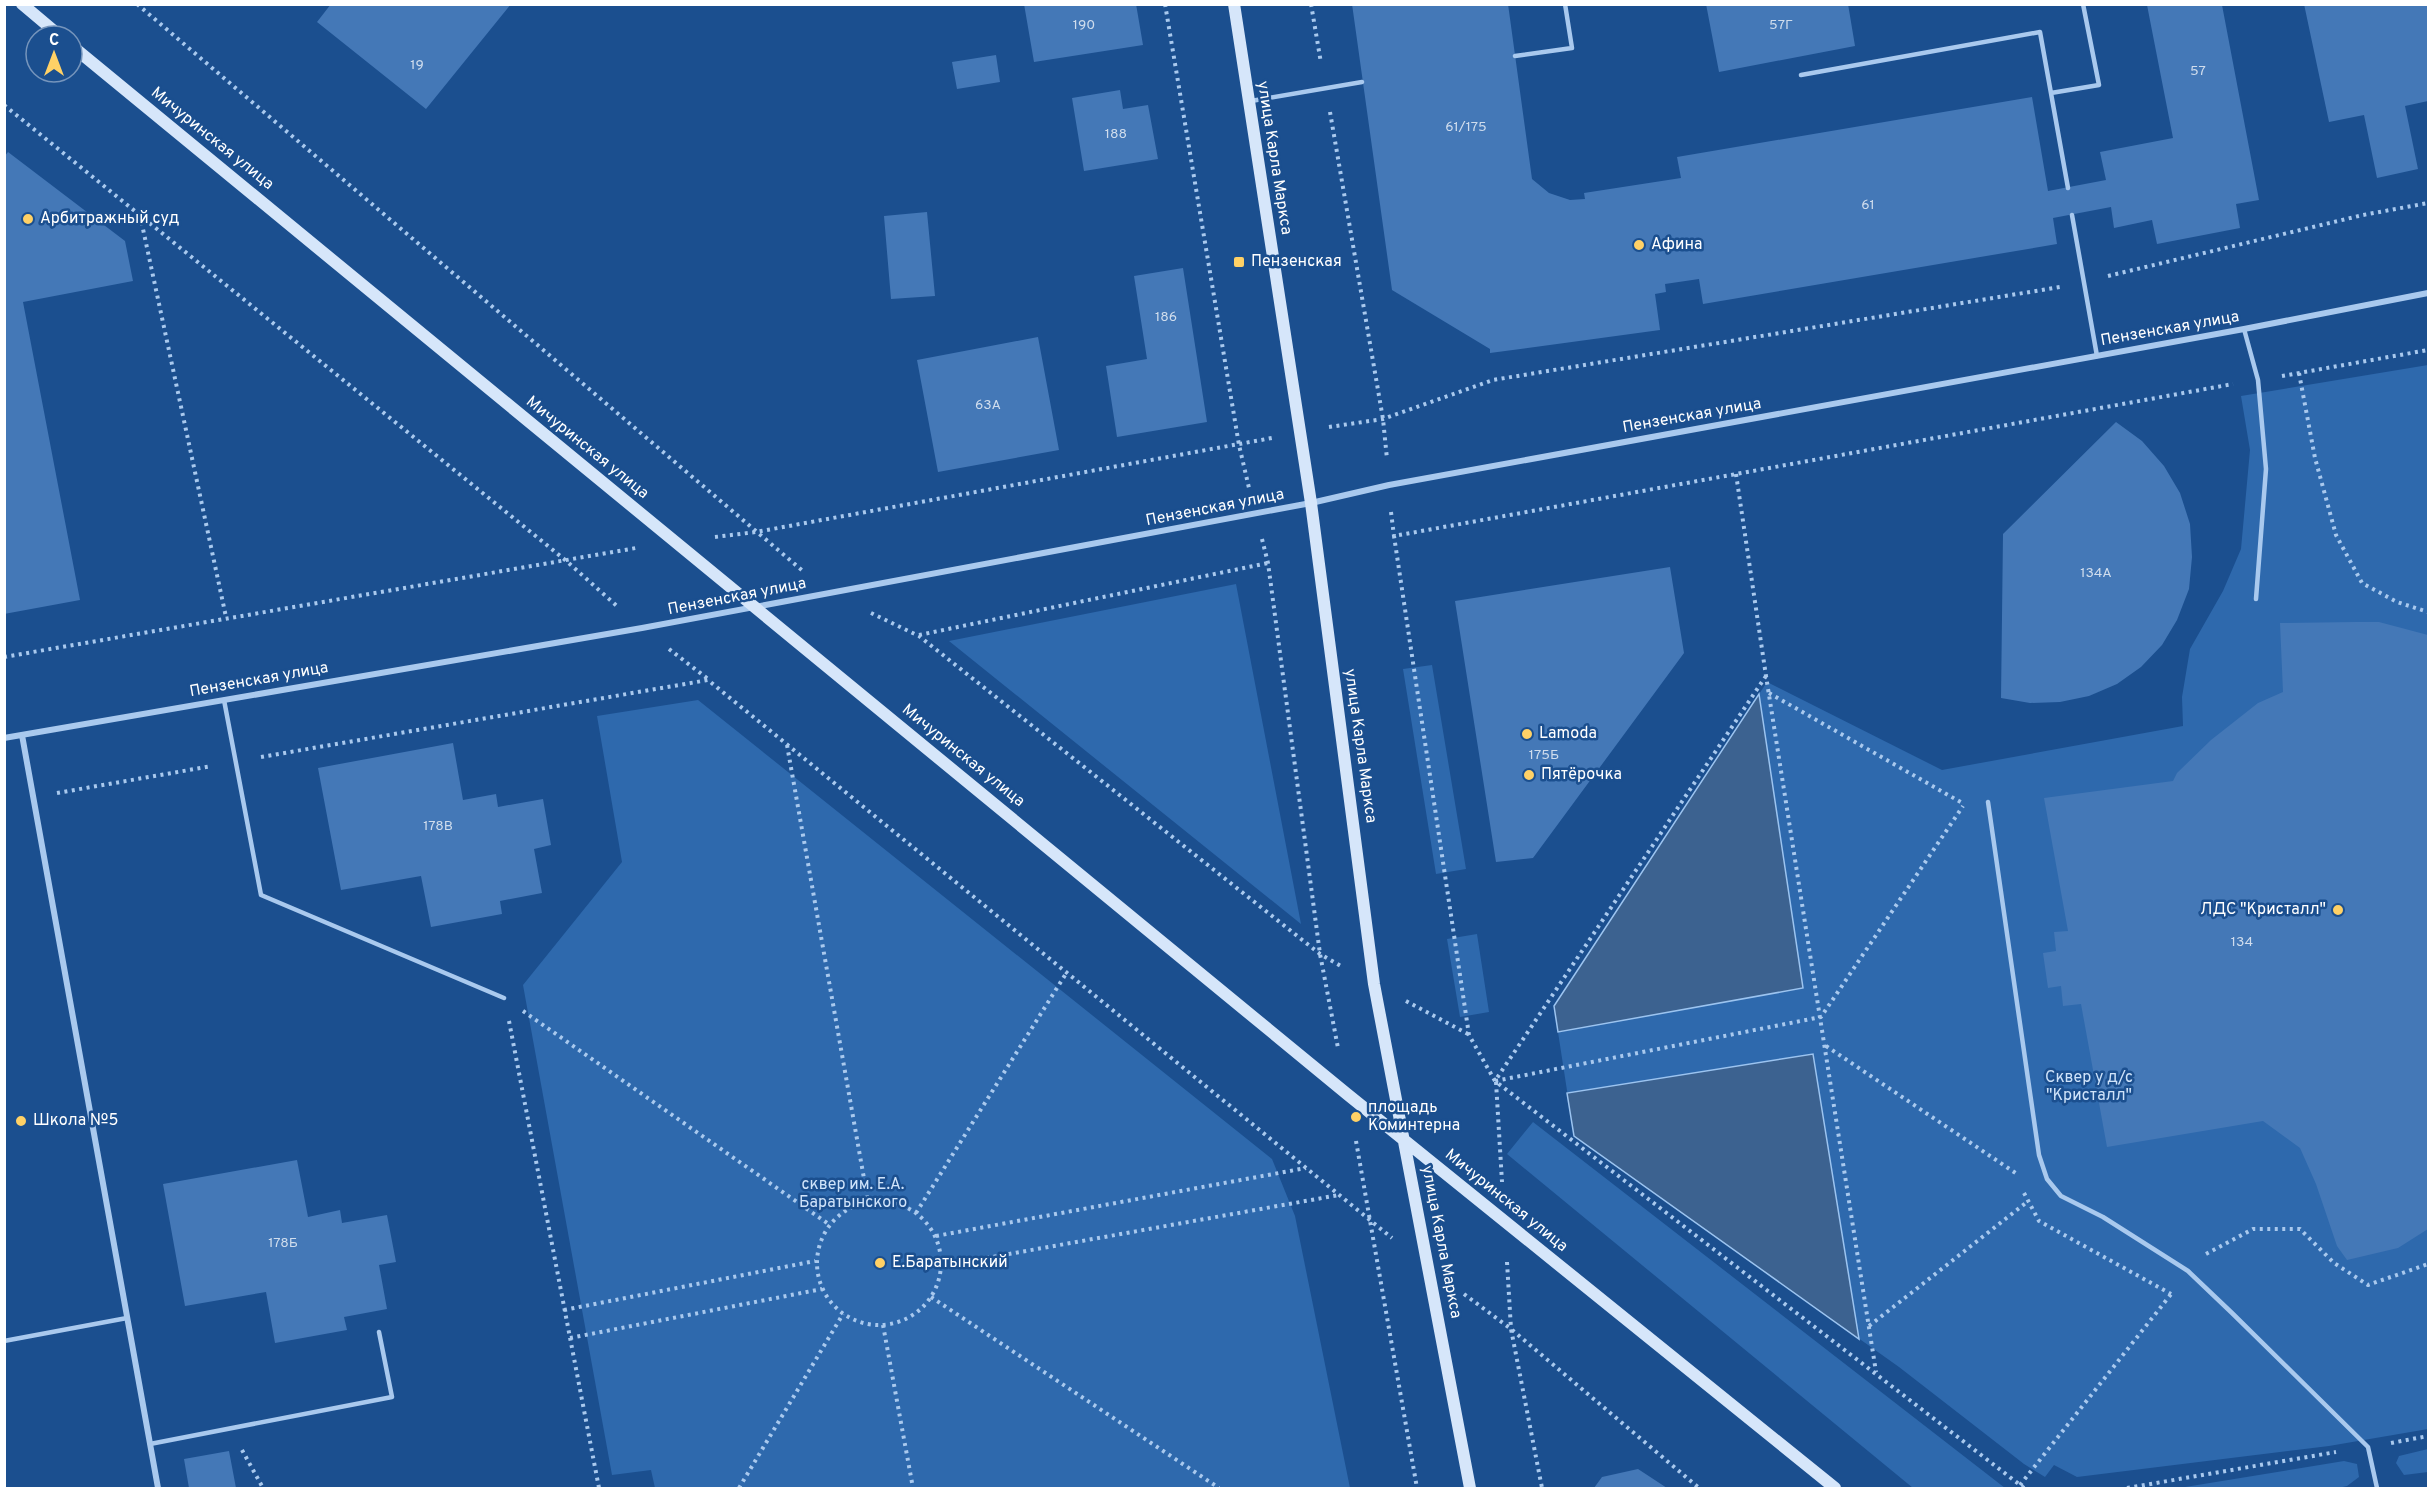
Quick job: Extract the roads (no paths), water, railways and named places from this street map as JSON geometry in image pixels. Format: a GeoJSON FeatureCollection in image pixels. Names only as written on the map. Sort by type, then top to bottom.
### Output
{"type":"FeatureCollection","features":[{"type":"Feature","properties":{"kind":"main road"},"geometry":{"type":"LineString","coordinates":[[22,4],[46,24]]}},
{"type":"Feature","properties":{"kind":"main road","name":"улица Карла Маркса"},"geometry":{"type":"LineString","coordinates":[[1233,4],[1311,503],[1374,984],[1470,1488]]}},
{"type":"Feature","properties":{"kind":"main road","name":"Мичуринская улица"},"geometry":{"type":"LineString","coordinates":[[84,56],[1347,1094],[1835,1488]]}},
{"type":"Feature","properties":{"kind":"street","name":"Пензенская улица"},"geometry":{"type":"LineString","coordinates":[[4,738],[642,628],[1256,514],[1389,484],[2244,329],[2428,293]]}},
{"type":"Feature","properties":{"kind":"street"},"geometry":{"type":"LineString","coordinates":[[22,735],[158,1488]]}},
{"type":"Feature","properties":{"kind":"lane"},"geometry":{"type":"LineString","coordinates":[[1515,56],[1572,48],[1565,4]]}},
{"type":"Feature","properties":{"kind":"lane"},"geometry":{"type":"LineString","coordinates":[[2051,93],[2099,85],[2084,4]]}},
{"type":"Feature","properties":{"kind":"lane"},"geometry":{"type":"LineString","coordinates":[[1801,75],[2040,32],[2068,188]]}},
{"type":"Feature","properties":{"kind":"lane"},"geometry":{"type":"LineString","coordinates":[[1248,101],[1362,82]]}},
{"type":"Feature","properties":{"kind":"lane"},"geometry":{"type":"LineString","coordinates":[[2072,214],[2097,356]]}},
{"type":"Feature","properties":{"kind":"lane"},"geometry":{"type":"LineString","coordinates":[[2244,329],[2258,380],[2266,469],[2256,599]]}},
{"type":"Feature","properties":{"kind":"lane"},"geometry":{"type":"LineString","coordinates":[[224,700],[261,895],[504,998]]}},
{"type":"Feature","properties":{"kind":"lane"},"geometry":{"type":"LineString","coordinates":[[1988,802],[2039,1155],[2047,1179],[2061,1196],[2103,1217],[2188,1271],[2368,1447],[2378,1488]]}},
{"type":"Feature","properties":{"kind":"lane"},"geometry":{"type":"LineString","coordinates":[[4,1341],[127,1318]]}},
{"type":"Feature","properties":{"kind":"lane"},"geometry":{"type":"LineString","coordinates":[[150,1444],[392,1397],[379,1332]]}},
{"type":"Feature","properties":{"kind":"place","name":"Арбитражный суд"},"geometry":{"type":"Point","coordinates":[28,219]}},
{"type":"Feature","properties":{"kind":"place","name":"Афина"},"geometry":{"type":"Point","coordinates":[1639,245]}},
{"type":"Feature","properties":{"kind":"place","name":"Пензенская"},"geometry":{"type":"Point","coordinates":[1239,262]}},
{"type":"Feature","properties":{"kind":"place","name":"Lamoda"},"geometry":{"type":"Point","coordinates":[1527,734]}},
{"type":"Feature","properties":{"kind":"place","name":"Пятёрочка"},"geometry":{"type":"Point","coordinates":[1529,775]}},
{"type":"Feature","properties":{"kind":"place","name":"ЛДС \"Кристалл\""},"geometry":{"type":"Point","coordinates":[2338,910]}},
{"type":"Feature","properties":{"kind":"place","name":"площадь Коминтерна"},"geometry":{"type":"Point","coordinates":[1356,1117]}},
{"type":"Feature","properties":{"kind":"place","name":"Школа №5"},"geometry":{"type":"Point","coordinates":[21,1121]}},
{"type":"Feature","properties":{"kind":"place","name":"Е.Баратынский"},"geometry":{"type":"Point","coordinates":[880,1263]}},
{"type":"Feature","properties":{"kind":"park label","name":"Сквер у д/с \"Кристалл\""},"geometry":{"type":"Point","coordinates":[2089,1087]}},
{"type":"Feature","properties":{"kind":"park label","name":"сквер им. Е.А. Баратынского"},"geometry":{"type":"Point","coordinates":[853,1194]}}]}
